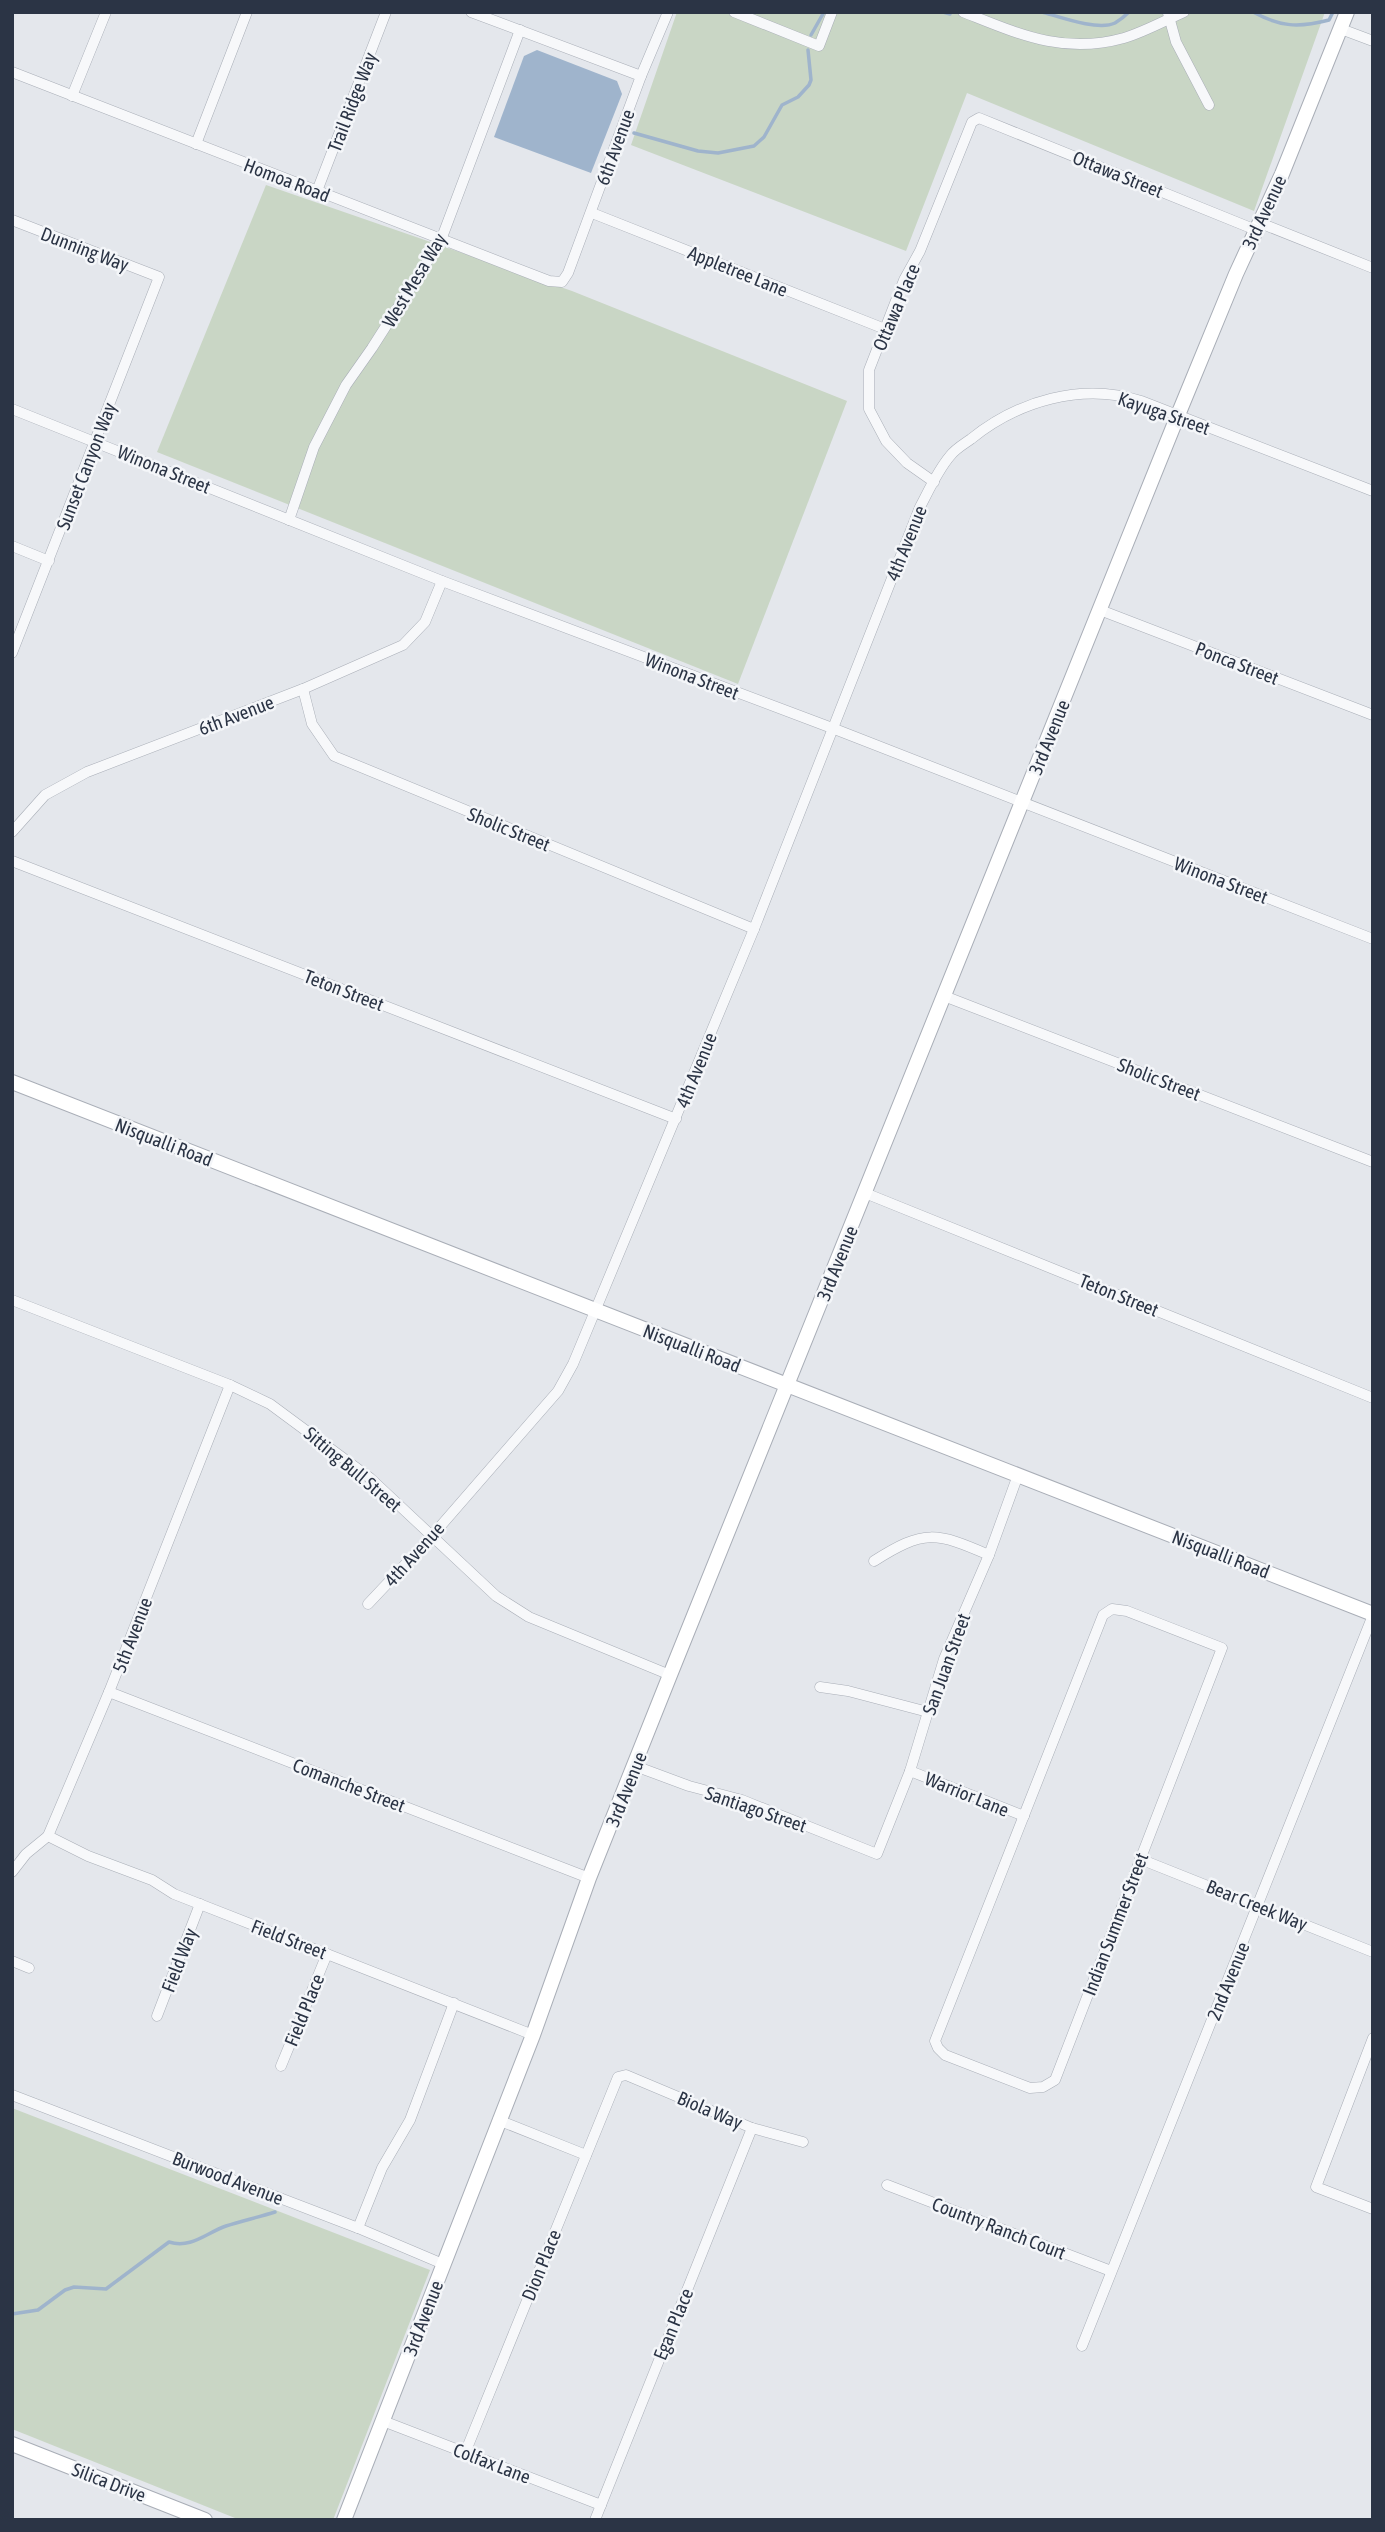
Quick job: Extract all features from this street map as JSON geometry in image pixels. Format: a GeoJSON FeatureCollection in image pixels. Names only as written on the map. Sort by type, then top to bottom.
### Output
{"type":"FeatureCollection","features":[{"type":"Feature","properties":{"kind":"street"},"geometry":{"type":"LineString","coordinates":[[72,96],[106,12]]}},
{"type":"Feature","properties":{"kind":"street"},"geometry":{"type":"LineString","coordinates":[[195,144],[247,12]]}},
{"type":"Feature","properties":{"kind":"street","name":"Trail Ridge Way"},"geometry":{"type":"LineString","coordinates":[[317,191],[386,12]]}},
{"type":"Feature","properties":{"kind":"street"},"geometry":{"type":"LineString","coordinates":[[471,12],[640,76]]}},
{"type":"Feature","properties":{"kind":"street","name":"6th Avenue"},"geometry":{"type":"LineString","coordinates":[[562,282],[568,274],[592,213],[640,76],[668,12]]}},
{"type":"Feature","properties":{"kind":"street"},"geometry":{"type":"LineString","coordinates":[[734,12],[820,46],[832,12]]}},
{"type":"Feature","properties":{"kind":"street"},"geometry":{"type":"LineString","coordinates":[[967,13],[1052,44],[1091,44],[1126,38],[1169,15],[1184,12]]}},
{"type":"Feature","properties":{"kind":"street","name":"3rd Avenue"},"geometry":{"type":"LineString","coordinates":[[344,2520],[533,2035],[589,1878],[670,1675],[1178,415],[1347,12]]}},
{"type":"Feature","properties":{"kind":"street"},"geometry":{"type":"LineString","coordinates":[[1169,15],[1176,41],[1209,105]]}},
{"type":"Feature","properties":{"kind":"street"},"geometry":{"type":"LineString","coordinates":[[1340,29],[1373,41]]}},
{"type":"Feature","properties":{"kind":"street","name":"West Mesa Way"},"geometry":{"type":"LineString","coordinates":[[289,520],[314,447],[346,385],[441,240],[520,30]]}},
{"type":"Feature","properties":{"kind":"street","name":"Homoa Road"},"geometry":{"type":"LineString","coordinates":[[12,72],[441,240],[549,281],[562,282]]}},
{"type":"Feature","properties":{"kind":"street","name":"Ottawa Street"},"geometry":{"type":"LineString","coordinates":[[979,118],[1373,268]]}},
{"type":"Feature","properties":{"kind":"street","name":"Ottawa Place"},"geometry":{"type":"LineString","coordinates":[[934,482],[907,463],[886,441],[869,409],[869,370],[972,122],[979,118]]}},
{"type":"Feature","properties":{"kind":"street","name":"Appletree Lane"},"geometry":{"type":"LineString","coordinates":[[592,213],[885,329]]}},
{"type":"Feature","properties":{"kind":"street","name":"Dunning Way"},"geometry":{"type":"LineString","coordinates":[[12,220],[159,277]]}},
{"type":"Feature","properties":{"kind":"street","name":"Sunset Canyon Way"},"geometry":{"type":"LineString","coordinates":[[12,653],[159,277]]}},
{"type":"Feature","properties":{"kind":"street","name":"Kayuga Street"},"geometry":{"type":"LineString","coordinates":[[934,482],[950,455],[998,419],[1041,400],[1111,395],[1130,398],[1178,415],[1373,491]]}},
{"type":"Feature","properties":{"kind":"street","name":"Winona Street"},"geometry":{"type":"LineString","coordinates":[[12,409],[442,581],[832,728],[1373,939]]}},
{"type":"Feature","properties":{"kind":"street","name":"4th Avenue"},"geometry":{"type":"LineString","coordinates":[[369,1604],[558,1391],[573,1364],[754,929],[920,506],[934,482]]}},
{"type":"Feature","properties":{"kind":"street"},"geometry":{"type":"LineString","coordinates":[[12,546],[49,561]]}},
{"type":"Feature","properties":{"kind":"street","name":"6th Avenue"},"geometry":{"type":"LineString","coordinates":[[12,832],[45,795],[87,772],[303,689],[403,645],[425,622],[442,581]]}},
{"type":"Feature","properties":{"kind":"street","name":"Ponca Street"},"geometry":{"type":"LineString","coordinates":[[1100,610],[1373,715]]}},
{"type":"Feature","properties":{"kind":"street","name":"Sholic Street"},"geometry":{"type":"LineString","coordinates":[[303,689],[312,724],[334,756],[754,929]]}},
{"type":"Feature","properties":{"kind":"street","name":"Teton Street"},"geometry":{"type":"LineString","coordinates":[[12,861],[676,1119]]}},
{"type":"Feature","properties":{"kind":"street","name":"Sholic Street"},"geometry":{"type":"LineString","coordinates":[[944,996],[1373,1161]]}},
{"type":"Feature","properties":{"kind":"street","name":"Nisqualli Road"},"geometry":{"type":"LineString","coordinates":[[12,1082],[1373,1614]]}},
{"type":"Feature","properties":{"kind":"street","name":"Teton Street"},"geometry":{"type":"LineString","coordinates":[[865,1193],[1373,1398]]}},
{"type":"Feature","properties":{"kind":"street","name":"Sitting Bull Street"},"geometry":{"type":"LineString","coordinates":[[12,1300],[230,1385],[270,1404],[370,1478],[496,1595],[529,1617],[670,1675]]}},
{"type":"Feature","properties":{"kind":"street","name":"5th Avenue"},"geometry":{"type":"LineString","coordinates":[[12,1872],[26,1854],[48,1836],[109,1692],[230,1385]]}},
{"type":"Feature","properties":{"kind":"street","name":"San Juan Street"},"geometry":{"type":"LineString","coordinates":[[877,1854],[911,1771],[944,1659],[989,1555],[1018,1475]]}},
{"type":"Feature","properties":{"kind":"street"},"geometry":{"type":"LineString","coordinates":[[874,1561],[899,1545],[923,1536],[950,1538],[989,1555]]}},
{"type":"Feature","properties":{"kind":"street","name":"Indian Summer Street"},"geometry":{"type":"LineString","coordinates":[[1112,1609],[1128,1611],[1222,1648],[1140,1859],[1055,2080],[1042,2087],[1030,2088],[945,2055],[938,2048],[935,2041],[1103,1615],[1112,1609]]}},
{"type":"Feature","properties":{"kind":"street","name":"2nd Avenue"},"geometry":{"type":"LineString","coordinates":[[1083,2346],[1373,1614]]}},
{"type":"Feature","properties":{"kind":"street"},"geometry":{"type":"LineString","coordinates":[[820,1687],[848,1691],[928,1712]]}},
{"type":"Feature","properties":{"kind":"street","name":"Comanche Street"},"geometry":{"type":"LineString","coordinates":[[109,1692],[589,1878]]}},
{"type":"Feature","properties":{"kind":"street","name":"Santiago Street"},"geometry":{"type":"LineString","coordinates":[[635,1766],[689,1786],[742,1800],[877,1854]]}},
{"type":"Feature","properties":{"kind":"street","name":"Warrior Lane"},"geometry":{"type":"LineString","coordinates":[[911,1771],[1024,1816]]}},
{"type":"Feature","properties":{"kind":"street","name":"Field Street"},"geometry":{"type":"LineString","coordinates":[[48,1836],[88,1856],[152,1880],[174,1894],[533,2035]]}},
{"type":"Feature","properties":{"kind":"street","name":"Bear Creek Way"},"geometry":{"type":"LineString","coordinates":[[1140,1859],[1373,1952]]}},
{"type":"Feature","properties":{"kind":"street","name":"Field Way"},"geometry":{"type":"LineString","coordinates":[[157,2016],[200,1904]]}},
{"type":"Feature","properties":{"kind":"street","name":"Field Place"},"geometry":{"type":"LineString","coordinates":[[281,2066],[327,1954]]}},
{"type":"Feature","properties":{"kind":"street"},"geometry":{"type":"LineString","coordinates":[[12,1961],[29,1968]]}},
{"type":"Feature","properties":{"kind":"street"},"geometry":{"type":"LineString","coordinates":[[358,2228],[382,2168],[410,2120],[454,2003]]}},
{"type":"Feature","properties":{"kind":"street"},"geometry":{"type":"LineString","coordinates":[[1373,2038],[1316,2187],[1373,2209]]}},
{"type":"Feature","properties":{"kind":"street","name":"Biola Way"},"geometry":{"type":"LineString","coordinates":[[618,2077],[626,2075],[752,2128],[803,2141]]}},
{"type":"Feature","properties":{"kind":"street","name":"Dion Place"},"geometry":{"type":"LineString","coordinates":[[465,2453],[618,2077]]}},
{"type":"Feature","properties":{"kind":"street","name":"Burwood Avenue"},"geometry":{"type":"LineString","coordinates":[[12,2095],[358,2228],[443,2264]]}},
{"type":"Feature","properties":{"kind":"street"},"geometry":{"type":"LineString","coordinates":[[498,2120],[586,2155]]}},
{"type":"Feature","properties":{"kind":"street","name":"Egan Place"},"geometry":{"type":"LineString","coordinates":[[595,2520],[752,2128]]}},
{"type":"Feature","properties":{"kind":"street","name":"Country Ranch Court"},"geometry":{"type":"LineString","coordinates":[[887,2185],[1111,2272]]}},
{"type":"Feature","properties":{"kind":"street","name":"Colfax Lane"},"geometry":{"type":"LineString","coordinates":[[383,2421],[601,2505]]}},
{"type":"Feature","properties":{"kind":"street","name":"Silica Drive"},"geometry":{"type":"LineString","coordinates":[[12,2444],[205,2520]]}},
{"type":"Feature","properties":{"kind":"green space"},"geometry":{"type":"Polygon","coordinates":[[[677,12],[1325,12],[1254,211],[967,93],[906,251],[631,145],[677,12]]]}},
{"type":"Feature","properties":{"kind":"green space"},"geometry":{"type":"Polygon","coordinates":[[[266,185],[572,291],[847,401],[738,684],[157,452],[266,185]]]}},
{"type":"Feature","properties":{"kind":"green space"},"geometry":{"type":"Polygon","coordinates":[[[12,2108],[430,2270],[333,2520],[240,2520],[12,2429],[12,2108]]]}},
{"type":"Feature","properties":{"kind":"water"},"geometry":{"type":"Polygon","coordinates":[[[537,50],[617,81],[622,94],[591,173],[494,137],[524,56],[537,50]]]}},
{"type":"Feature","properties":{"kind":"waterway"},"geometry":{"type":"LineString","coordinates":[[811,35],[824,12]]}},
{"type":"Feature","properties":{"kind":"waterway"},"geometry":{"type":"LineString","coordinates":[[943,12],[950,14]]}},
{"type":"Feature","properties":{"kind":"waterway"},"geometry":{"type":"LineString","coordinates":[[1042,12],[1099,25],[1115,23],[1129,12]]}},
{"type":"Feature","properties":{"kind":"waterway"},"geometry":{"type":"LineString","coordinates":[[1253,12],[1272,21],[1290,25],[1329,20],[1333,12]]}},
{"type":"Feature","properties":{"kind":"waterway"},"geometry":{"type":"LineString","coordinates":[[634,133],[698,151],[718,153],[754,146],[764,137],[782,105],[798,97],[809,85],[811,80],[808,50]]}},
{"type":"Feature","properties":{"kind":"waterway"},"geometry":{"type":"LineString","coordinates":[[12,2314],[38,2310],[65,2290],[74,2287],[106,2289],[169,2242],[191,2242],[226,2226],[275,2212]]}}]}
